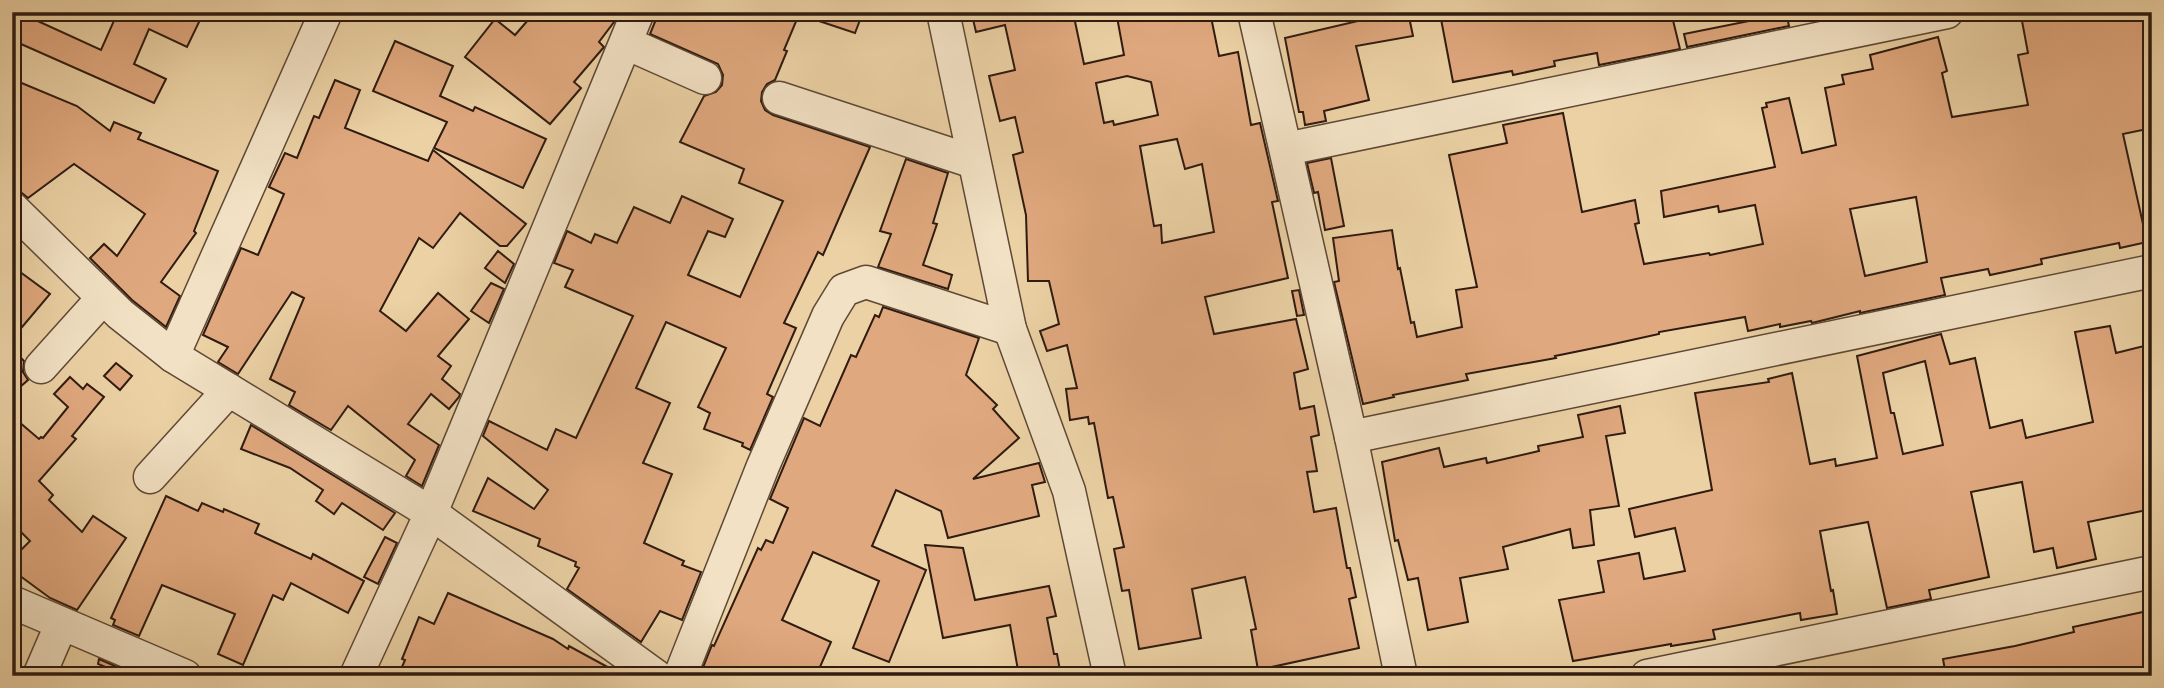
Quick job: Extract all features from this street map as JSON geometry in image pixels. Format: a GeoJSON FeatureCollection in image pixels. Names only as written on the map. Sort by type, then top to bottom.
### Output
{"type":"FeatureCollection","features":[{"type":"Feature","properties":{"kind":"street"},"geometry":{"type":"LineString","coordinates":[[173,356],[326,12]]}},
{"type":"Feature","properties":{"kind":"street"},"geometry":{"type":"LineString","coordinates":[[356,676],[431,513],[638,12]]}},
{"type":"Feature","properties":{"kind":"street"},"geometry":{"type":"LineString","coordinates":[[943,12],[1010,329],[1069,491],[1110,676]]}},
{"type":"Feature","properties":{"kind":"street"},"geometry":{"type":"LineString","coordinates":[[1254,12],[1351,437],[1401,676]]}},
{"type":"Feature","properties":{"kind":"street"},"geometry":{"type":"LineString","coordinates":[[1286,149],[1947,12]]}},
{"type":"Feature","properties":{"kind":"street"},"geometry":{"type":"LineString","coordinates":[[626,43],[705,78]]}},
{"type":"Feature","properties":{"kind":"street"},"geometry":{"type":"LineString","coordinates":[[779,98],[975,162]]}},
{"type":"Feature","properties":{"kind":"street"},"geometry":{"type":"LineString","coordinates":[[12,208],[120,314],[173,356],[431,513],[656,676]]}},
{"type":"Feature","properties":{"kind":"street"},"geometry":{"type":"LineString","coordinates":[[1351,437],[2152,271]]}},
{"type":"Feature","properties":{"kind":"street"},"geometry":{"type":"LineString","coordinates":[[680,676],[763,466],[828,316],[844,290],[866,282],[1010,329]]}},
{"type":"Feature","properties":{"kind":"street"},"geometry":{"type":"LineString","coordinates":[[41,367],[103,298]]}},
{"type":"Feature","properties":{"kind":"street"},"geometry":{"type":"LineString","coordinates":[[150,477],[229,390]]}},
{"type":"Feature","properties":{"kind":"street"},"geometry":{"type":"LineString","coordinates":[[1647,676],[2152,572]]}},
{"type":"Feature","properties":{"kind":"street"},"geometry":{"type":"LineString","coordinates":[[12,602],[185,676]]}},
{"type":"Feature","properties":{"kind":"street"},"geometry":{"type":"LineString","coordinates":[[39,676],[61,625]]}},
{"type":"Feature","properties":{"kind":"building"},"geometry":{"type":"Polygon","coordinates":[[[18,12],[101,50],[117,14],[113,12],[183,12],[200,20],[187,47],[149,29],[134,64],[166,79],[154,103],[12,40],[12,23],[18,12]]]}},
{"type":"Feature","properties":{"kind":"building"},"geometry":{"type":"Polygon","coordinates":[[[535,12],[616,12],[612,19],[614,22],[599,42],[604,47],[574,82],[581,88],[550,124],[465,57],[495,19],[515,35],[535,12]]]}},
{"type":"Feature","properties":{"kind":"building"},"geometry":{"type":"Polygon","coordinates":[[[659,12],[800,12],[775,80],[767,84],[762,92],[761,101],[765,110],[870,147],[823,255],[818,252],[784,323],[796,328],[767,394],[773,397],[750,450],[742,446],[743,443],[704,429],[710,413],[698,407],[726,348],[666,322],[636,388],[670,403],[643,463],[672,474],[644,543],[684,561],[682,565],[701,572],[682,620],[660,611],[641,642],[567,589],[579,568],[575,566],[576,562],[538,546],[540,539],[473,511],[488,478],[534,509],[548,490],[483,436],[489,421],[547,450],[556,429],[576,438],[633,316],[565,287],[573,270],[554,263],[567,231],[591,243],[595,234],[617,243],[634,207],[670,223],[682,196],[733,219],[725,237],[708,231],[688,275],[740,297],[783,201],[739,183],[744,169],[680,142],[704,96],[716,92],[722,85],[723,75],[718,64],[650,34],[659,12]]]}},
{"type":"Feature","properties":{"kind":"building"},"geometry":{"type":"Polygon","coordinates":[[[805,12],[863,12],[855,33],[804,16],[805,12]]]}},
{"type":"Feature","properties":{"kind":"building"},"geometry":{"type":"Polygon","coordinates":[[[982,12],[1073,12],[1084,64],[1124,55],[1117,17],[1141,12],[1210,12],[1219,56],[1238,52],[1251,125],[1260,123],[1278,201],[1272,202],[1288,278],[1205,297],[1214,334],[1296,319],[1308,369],[1294,373],[1300,409],[1314,406],[1319,435],[1311,437],[1317,471],[1307,472],[1314,512],[1336,508],[1347,568],[1350,568],[1356,597],[1349,599],[1359,648],[1258,670],[1251,630],[1256,629],[1245,577],[1192,589],[1201,638],[1139,649],[1129,590],[1122,591],[1114,549],[1124,547],[1113,497],[1108,498],[1094,423],[1089,424],[1088,417],[1070,420],[1066,389],[1077,388],[1067,345],[1047,351],[1040,331],[1059,324],[1049,281],[1028,281],[1026,215],[1013,155],[1023,152],[1015,117],[1000,121],[989,76],[1015,70],[1005,25],[976,32],[972,15],[982,12]],[[1127,76],[1096,83],[1104,123],[1113,121],[1114,125],[1158,115],[1151,82],[1127,76]],[[1177,139],[1140,146],[1154,226],[1161,225],[1162,243],[1214,232],[1202,164],[1185,169],[1177,139]]]}},
{"type":"Feature","properties":{"kind":"building"},"geometry":{"type":"Polygon","coordinates":[[[1357,12],[1408,12],[1413,36],[1356,46],[1369,100],[1324,111],[1326,121],[1305,125],[1303,112],[1299,112],[1285,38],[1358,21],[1357,12]]]}},
{"type":"Feature","properties":{"kind":"building"},"geometry":{"type":"Polygon","coordinates":[[[1477,12],[1671,12],[1680,49],[1599,65],[1597,53],[1554,61],[1555,66],[1513,75],[1512,71],[1453,82],[1441,19],[1477,12]]]}},
{"type":"Feature","properties":{"kind":"building"},"geometry":{"type":"Polygon","coordinates":[[[1747,12],[1786,12],[1789,26],[1687,47],[1684,34],[1749,21],[1747,12]]]}},
{"type":"Feature","properties":{"kind":"building"},"geometry":{"type":"Polygon","coordinates":[[[2056,12],[2090,12],[2092,19],[2130,12],[2136,12],[2137,18],[2152,15],[2152,128],[2123,134],[2147,242],[2120,248],[2119,243],[2041,259],[2042,264],[1990,275],[1988,269],[1941,278],[1945,295],[1812,323],[1811,321],[1780,327],[1780,324],[1748,331],[1745,317],[1659,332],[1555,356],[1556,358],[1466,374],[1468,380],[1363,404],[1334,282],[1339,281],[1333,238],[1392,230],[1398,269],[1400,268],[1411,323],[1414,322],[1417,337],[1462,327],[1456,290],[1477,287],[1449,155],[1507,143],[1503,125],[1563,113],[1582,212],[1635,200],[1639,223],[1635,224],[1644,264],[1763,244],[1755,205],[1719,212],[1718,206],[1664,217],[1661,191],[1775,167],[1762,108],[1767,107],[1766,103],[1789,98],[1802,153],[1836,145],[1825,88],[1844,84],[1842,75],[1873,69],[1870,55],[1938,37],[1947,71],[1942,73],[1952,117],[2028,105],[2018,55],[2028,53],[2022,21],[2056,12]],[[1916,197],[1850,209],[1865,276],[1927,262],[1916,197]]]}},
{"type":"Feature","properties":{"kind":"building"},"geometry":{"type":"Polygon","coordinates":[[[395,41],[453,66],[440,96],[473,111],[475,107],[546,139],[523,188],[434,148],[447,122],[373,91],[395,41]]]}},
{"type":"Feature","properties":{"kind":"building"},"geometry":{"type":"Polygon","coordinates":[[[12,79],[77,106],[110,131],[114,122],[141,133],[138,139],[218,171],[194,231],[196,233],[161,282],[180,296],[166,327],[132,300],[90,258],[104,244],[117,256],[145,214],[74,164],[28,198],[12,185],[12,79]]]}},
{"type":"Feature","properties":{"kind":"building"},"geometry":{"type":"Polygon","coordinates":[[[335,80],[360,90],[345,128],[428,161],[433,150],[526,224],[507,246],[500,246],[460,213],[433,248],[419,238],[380,311],[406,331],[438,293],[469,319],[438,356],[451,366],[442,379],[460,394],[459,397],[449,409],[431,394],[408,424],[439,445],[422,486],[406,476],[415,460],[348,406],[331,430],[289,405],[295,392],[270,379],[304,298],[292,292],[238,374],[218,362],[228,347],[203,335],[241,248],[258,255],[284,194],[269,187],[285,153],[297,158],[314,116],[319,118],[335,80]]]}},
{"type":"Feature","properties":{"kind":"building"},"geometry":{"type":"Polygon","coordinates":[[[1331,158],[1344,226],[1325,230],[1318,192],[1314,193],[1307,163],[1331,158]]]}},
{"type":"Feature","properties":{"kind":"building"},"geometry":{"type":"Polygon","coordinates":[[[906,159],[948,173],[933,223],[937,224],[923,265],[952,275],[948,289],[878,267],[891,234],[880,231],[906,159]]]}},
{"type":"Feature","properties":{"kind":"building"},"geometry":{"type":"Polygon","coordinates":[[[498,251],[514,264],[505,283],[485,268],[498,251]]]}},
{"type":"Feature","properties":{"kind":"building"},"geometry":{"type":"Polygon","coordinates":[[[12,266],[50,294],[12,339],[12,266]]]}},
{"type":"Feature","properties":{"kind":"building"},"geometry":{"type":"Polygon","coordinates":[[[491,283],[504,289],[489,323],[471,311],[491,283]]]}},
{"type":"Feature","properties":{"kind":"building"},"geometry":{"type":"Polygon","coordinates":[[[1299,290],[1304,315],[1297,316],[1292,291],[1299,290]]]}},
{"type":"Feature","properties":{"kind":"building"},"geometry":{"type":"Polygon","coordinates":[[[883,307],[979,338],[966,375],[997,405],[993,409],[1019,438],[973,479],[1039,463],[1045,482],[1032,485],[1039,516],[948,538],[941,511],[896,490],[872,546],[926,570],[889,662],[853,648],[879,581],[813,552],[782,620],[831,642],[816,676],[714,676],[702,670],[712,645],[714,646],[758,548],[761,550],[766,540],[773,543],[788,508],[770,499],[804,418],[820,426],[851,355],[856,357],[875,315],[879,317],[883,307]]]}},
{"type":"Feature","properties":{"kind":"building"},"geometry":{"type":"Polygon","coordinates":[[[2110,326],[2116,353],[2152,344],[2152,509],[2088,522],[2096,559],[2057,568],[2053,548],[2034,552],[2022,482],[1971,492],[1989,577],[1929,590],[1931,599],[1887,608],[1868,522],[1820,531],[1837,614],[1801,620],[1800,613],[1713,630],[1715,639],[1573,661],[1559,600],[1604,592],[1598,561],[1639,553],[1644,579],[1685,571],[1675,528],[1635,537],[1629,509],[1712,490],[1695,393],[1769,382],[1768,379],[1792,373],[1810,464],[1835,459],[1836,466],[1877,458],[1857,356],[1941,334],[1950,364],[1975,358],[1990,428],[2022,420],[2026,438],[2093,422],[2075,332],[2110,326]],[[1925,361],[1883,373],[1903,454],[1943,445],[1925,361]]]}},
{"type":"Feature","properties":{"kind":"building"},"geometry":{"type":"Polygon","coordinates":[[[12,348],[24,361],[23,372],[28,380],[12,394],[12,348]]]}},
{"type":"Feature","properties":{"kind":"building"},"geometry":{"type":"Polygon","coordinates":[[[116,363],[132,376],[120,390],[104,376],[116,363]]]}},
{"type":"Feature","properties":{"kind":"building"},"geometry":{"type":"Polygon","coordinates":[[[70,377],[83,389],[87,384],[104,397],[72,436],[76,439],[39,481],[53,495],[49,500],[82,532],[93,516],[126,538],[77,610],[50,598],[12,570],[12,559],[30,541],[12,523],[12,416],[39,439],[43,438],[68,407],[54,394],[70,377]]]}},
{"type":"Feature","properties":{"kind":"building"},"geometry":{"type":"Polygon","coordinates":[[[1620,406],[1625,433],[1606,436],[1619,506],[1590,510],[1594,545],[1573,548],[1570,529],[1503,547],[1508,569],[1460,578],[1468,622],[1428,630],[1418,578],[1408,580],[1398,540],[1395,541],[1382,462],[1439,448],[1444,467],[1486,458],[1487,463],[1539,451],[1538,446],[1583,437],[1578,415],[1620,406]]]}},
{"type":"Feature","properties":{"kind":"building"},"geometry":{"type":"Polygon","coordinates":[[[251,425],[395,513],[383,530],[342,503],[334,514],[316,501],[323,490],[290,468],[241,449],[251,425]]]}},
{"type":"Feature","properties":{"kind":"building"},"geometry":{"type":"Polygon","coordinates":[[[166,496],[198,511],[202,503],[259,524],[255,533],[311,559],[313,554],[364,581],[348,613],[291,583],[283,600],[273,595],[243,665],[218,654],[235,614],[162,585],[139,636],[113,625],[115,620],[111,618],[166,496]]]}},
{"type":"Feature","properties":{"kind":"building"},"geometry":{"type":"Polygon","coordinates":[[[385,537],[397,543],[378,584],[364,577],[385,537]]]}},
{"type":"Feature","properties":{"kind":"building"},"geometry":{"type":"Polygon","coordinates":[[[925,545],[963,548],[975,600],[1049,586],[1056,616],[1047,618],[1061,676],[1019,676],[1010,625],[943,638],[925,545]]]}},
{"type":"Feature","properties":{"kind":"building"},"geometry":{"type":"Polygon","coordinates":[[[448,593],[553,639],[568,649],[569,646],[624,676],[398,676],[419,617],[434,624],[448,593]]]}},
{"type":"Feature","properties":{"kind":"building"},"geometry":{"type":"Polygon","coordinates":[[[2152,610],[2152,676],[1946,676],[1943,659],[2015,646],[2074,632],[2073,627],[2152,610]]]}},
{"type":"Feature","properties":{"kind":"building"},"geometry":{"type":"Polygon","coordinates":[[[99,659],[138,676],[127,676],[98,664],[99,659]]]}}]}
